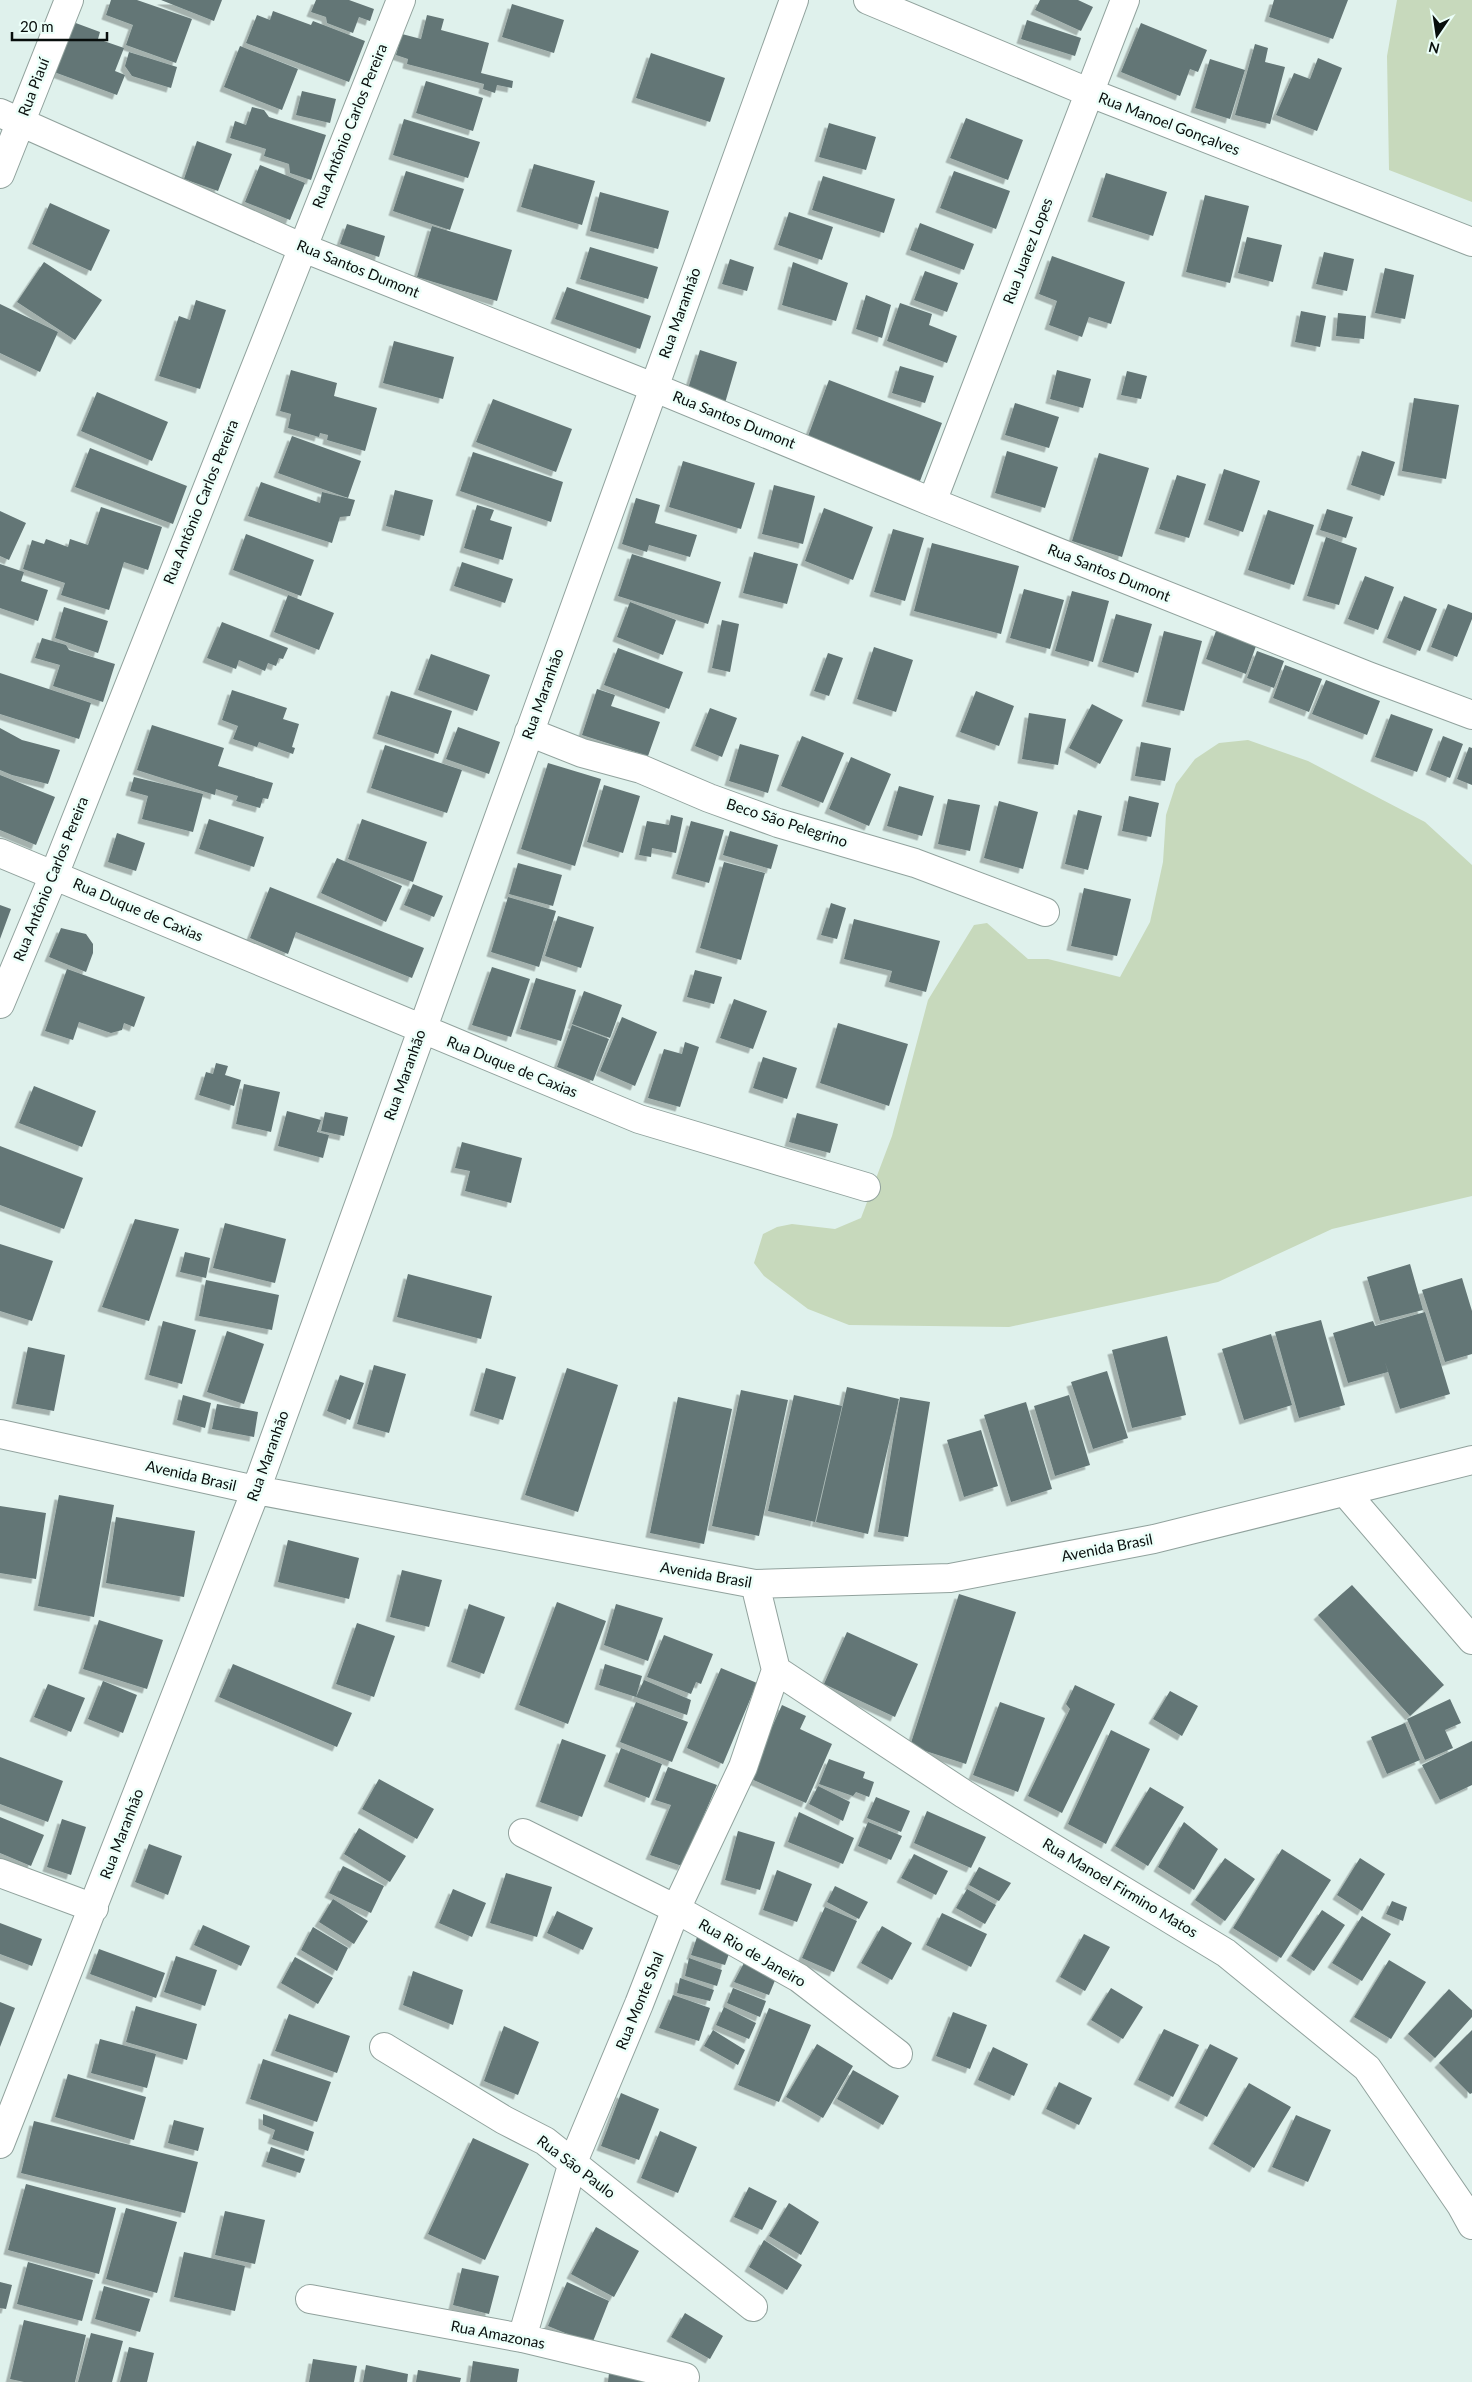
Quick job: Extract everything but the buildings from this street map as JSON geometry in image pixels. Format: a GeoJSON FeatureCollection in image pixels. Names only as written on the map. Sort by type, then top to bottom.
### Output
{"type":"FeatureCollection","features":[{"type":"Feature","properties":{"kind":"street","name":"Rua Piauí"},"geometry":{"type":"LineString","coordinates":[[0,174],[10,117],[68,0]]}},
{"type":"Feature","properties":{"kind":"street","name":"Rua Antônio Carlos Pereira"},"geometry":{"type":"LineString","coordinates":[[0,1004],[54,875],[301,247],[401,0]]}},
{"type":"Feature","properties":{"kind":"street","name":"Rua Maranhão"},"geometry":{"type":"LineString","coordinates":[[0,2144],[94,1908],[256,1490],[794,0]]}},
{"type":"Feature","properties":{"kind":"street","name":"Rua Manoel Gonçalves"},"geometry":{"type":"LineString","coordinates":[[868,0],[1088,92],[1472,242]]}},
{"type":"Feature","properties":{"kind":"street","name":"Rua Juarez Lopes"},"geometry":{"type":"LineString","coordinates":[[932,502],[1088,92],[1125,0]]}},
{"type":"Feature","properties":{"kind":"street","name":"Rua Santos Dumont"},"geometry":{"type":"LineString","coordinates":[[10,117],[301,247],[653,387],[932,502],[1368,676],[1472,715]]}},
{"type":"Feature","properties":{"kind":"street","name":"Beco São Pelegrino"},"geometry":{"type":"LineString","coordinates":[[529,732],[582,753],[641,769],[709,798],[778,823],[915,862],[1045,912]]}},
{"type":"Feature","properties":{"kind":"street","name":"Rua Duque de Caxias"},"geometry":{"type":"LineString","coordinates":[[0,853],[639,1119],[866,1187]]}},
{"type":"Feature","properties":{"kind":"street","name":"Avenida Brasil"},"geometry":{"type":"LineString","coordinates":[[0,1434],[256,1490],[755,1584],[950,1578],[1154,1539],[1472,1460]]}},
{"type":"Feature","properties":{"kind":"street"},"geometry":{"type":"LineString","coordinates":[[1345,1492],[1472,1640]]}},
{"type":"Feature","properties":{"kind":"street"},"geometry":{"type":"LineString","coordinates":[[755,1584],[776,1670]]}},
{"type":"Feature","properties":{"kind":"street","name":"Rua Monte Shal"},"geometry":{"type":"LineString","coordinates":[[522,2338],[573,2162],[639,2004],[676,1909],[743,1767],[776,1670]]}},
{"type":"Feature","properties":{"kind":"street","name":"Rua Manoel Firmino Matos"},"geometry":{"type":"LineString","coordinates":[[776,1670],[964,1794],[1226,1953],[1368,2068],[1461,2205],[1472,2225]]}},
{"type":"Feature","properties":{"kind":"street","name":"Rua Rio de Janeiro"},"geometry":{"type":"LineString","coordinates":[[523,1833],[676,1909],[799,1978],[898,2054]]}},
{"type":"Feature","properties":{"kind":"street"},"geometry":{"type":"LineString","coordinates":[[0,1873],[94,1908]]}},
{"type":"Feature","properties":{"kind":"street","name":"Rua São Paulo"},"geometry":{"type":"LineString","coordinates":[[384,2047],[504,2120],[545,2141],[753,2307]]}},
{"type":"Feature","properties":{"kind":"street","name":"Rua Amazonas"},"geometry":{"type":"LineString","coordinates":[[310,2299],[522,2338],[685,2377]]}},
{"type":"Feature","properties":{"kind":"green space"},"geometry":{"type":"Polygon","coordinates":[[[1397,0],[1472,0],[1472,202],[1389,170],[1387,56],[1397,0]]]}},
{"type":"Feature","properties":{"kind":"green space"},"geometry":{"type":"Polygon","coordinates":[[[1248,740],[1308,761],[1425,822],[1472,865],[1472,1196],[1332,1229],[1218,1282],[1009,1327],[849,1325],[808,1309],[764,1276],[754,1263],[763,1234],[777,1227],[792,1224],[835,1229],[861,1218],[892,1136],[928,1000],[974,925],[987,923],[1028,959],[1048,959],[1120,977],[1150,922],[1163,862],[1166,815],[1176,784],[1195,759],[1219,743],[1248,740]]]}}]}
